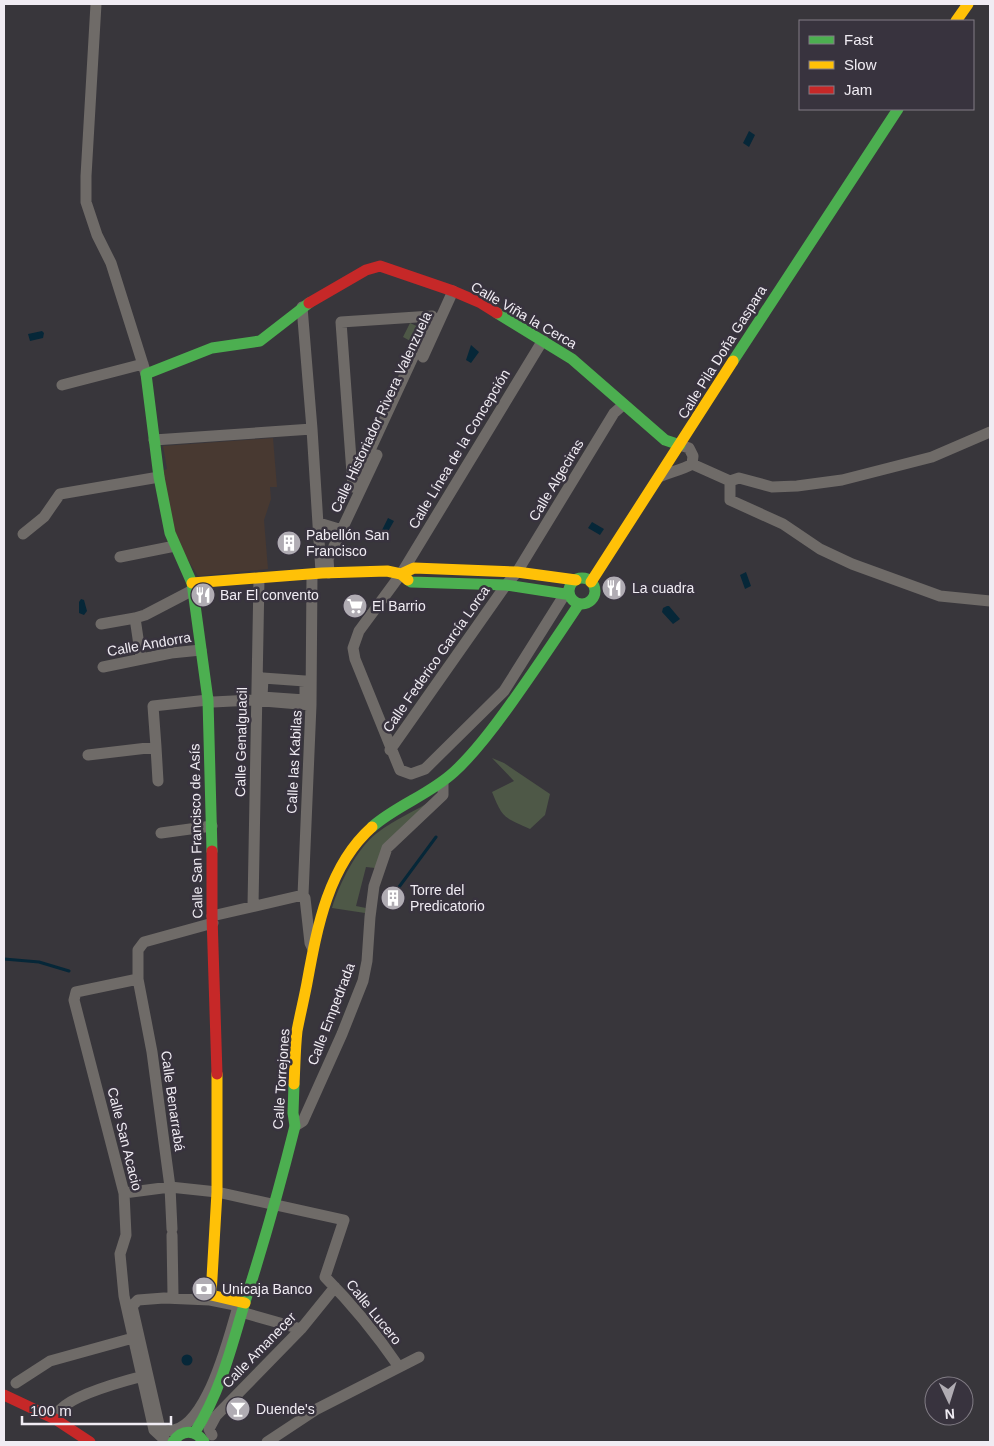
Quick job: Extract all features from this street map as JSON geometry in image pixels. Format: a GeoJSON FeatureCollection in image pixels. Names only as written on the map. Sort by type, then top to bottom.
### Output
{"type":"FeatureCollection","features":[{"type":"Feature","properties":{"kind":"street"},"geometry":{"type":"LineString","coordinates":[[96,4],[87,147],[86,202],[97,235],[111,263],[144,369]]}},
{"type":"Feature","properties":{"kind":"street"},"geometry":{"type":"LineString","coordinates":[[957,20],[968,4]]}},
{"type":"Feature","properties":{"kind":"street","name":"Calle Pila Doña Gaspara"},"geometry":{"type":"LineString","coordinates":[[591,582],[659,477],[684,446],[688,432],[897,110]]}},
{"type":"Feature","properties":{"kind":"street","name":"Calle Viña la Cerca"},"geometry":{"type":"LineString","coordinates":[[62,385],[144,369],[212,348],[260,341],[302,307],[366,270],[380,266],[453,291],[481,303],[572,359],[623,405],[666,440],[684,446]]}},
{"type":"Feature","properties":{"kind":"street","name":"Calle Historiador Rivera Valenzuela"},"geometry":{"type":"LineString","coordinates":[[321,573],[453,291]]}},
{"type":"Feature","properties":{"kind":"street"},"geometry":{"type":"LineString","coordinates":[[302,307],[319,523],[321,573]]}},
{"type":"Feature","properties":{"kind":"street"},"geometry":{"type":"LineString","coordinates":[[432,316],[418,349],[353,487],[341,322],[432,316]]}},
{"type":"Feature","properties":{"kind":"street","name":"Calle Línea de la Concepción"},"geometry":{"type":"LineString","coordinates":[[390,750],[358,669],[352,648],[359,631],[401,574],[543,340]]}},
{"type":"Feature","properties":{"kind":"street","name":"Calle San Francisco de Asís"},"geometry":{"type":"LineString","coordinates":[[144,369],[159,477],[170,533],[193,587],[208,700],[217,1064],[217,1192],[211,1295]]}},
{"type":"Feature","properties":{"kind":"street","name":"Calle Algeciras"},"geometry":{"type":"LineString","coordinates":[[506,584],[517,572],[614,413],[623,405]]}},
{"type":"Feature","properties":{"kind":"street"},"geometry":{"type":"LineString","coordinates":[[154,440],[312,429]]}},
{"type":"Feature","properties":{"kind":"street"},"geometry":{"type":"LineString","coordinates":[[692,464],[730,481],[740,478],[772,487],[797,486],[842,480],[932,457],[990,432]]}},
{"type":"Feature","properties":{"kind":"street"},"geometry":{"type":"LineString","coordinates":[[684,446],[693,456],[692,464]]}},
{"type":"Feature","properties":{"kind":"street"},"geometry":{"type":"LineString","coordinates":[[659,477],[684,469],[692,464]]}},
{"type":"Feature","properties":{"kind":"street"},"geometry":{"type":"LineString","coordinates":[[23,534],[44,517],[60,494],[159,477]]}},
{"type":"Feature","properties":{"kind":"street"},"geometry":{"type":"LineString","coordinates":[[730,481],[730,500],[783,524],[820,549],[940,596],[990,601]]}},
{"type":"Feature","properties":{"kind":"street"},"geometry":{"type":"LineString","coordinates":[[319,523],[342,530]]}},
{"type":"Feature","properties":{"kind":"street"},"geometry":{"type":"LineString","coordinates":[[120,557],[175,546]]}},
{"type":"Feature","properties":{"kind":"street"},"geometry":{"type":"LineString","coordinates":[[401,574],[414,568],[517,572],[570,590]]}},
{"type":"Feature","properties":{"kind":"street"},"geometry":{"type":"LineString","coordinates":[[101,624],[135,618],[193,587],[259,578],[321,573],[387,571],[401,574],[411,582],[506,584],[570,590]]}},
{"type":"Feature","properties":{"kind":"street","name":"Calle las Kabilas"},"geometry":{"type":"LineString","coordinates":[[313,950],[310,943],[305,898],[303,895],[312,705],[321,573]]}},
{"type":"Feature","properties":{"kind":"street","name":"Calle Genalguacil"},"geometry":{"type":"LineString","coordinates":[[253,906],[259,578]]}},
{"type":"Feature","properties":{"kind":"street"},"geometry":{"type":"LineString","coordinates":[[390,750],[400,770],[411,774],[425,769],[504,691],[570,590],[583,579],[591,582],[595,591],[593,598],[590,601],[579,604],[490,731],[461,765],[443,782]]}},
{"type":"Feature","properties":{"kind":"street","name":"Calle Federico García Lorca"},"geometry":{"type":"LineString","coordinates":[[390,750],[506,584]]}},
{"type":"Feature","properties":{"kind":"street"},"geometry":{"type":"LineString","coordinates":[[570,590],[574,601],[579,604]]}},
{"type":"Feature","properties":{"kind":"street"},"geometry":{"type":"LineString","coordinates":[[135,618],[140,652]]}},
{"type":"Feature","properties":{"kind":"street","name":"Calle Andorra"},"geometry":{"type":"LineString","coordinates":[[103,667],[171,653],[201,650]]}},
{"type":"Feature","properties":{"kind":"street"},"geometry":{"type":"LineString","coordinates":[[158,781],[153,706],[208,700],[213,702],[252,700],[257,702],[312,705]]}},
{"type":"Feature","properties":{"kind":"street"},"geometry":{"type":"LineString","coordinates":[[88,755],[156,747]]}},
{"type":"Feature","properties":{"kind":"street","name":"Calle Torrejones"},"geometry":{"type":"LineString","coordinates":[[204,1437],[207,1414],[217,1390],[241,1308],[276,1206],[295,1126],[293,1113],[297,1034],[313,950],[323,910],[344,862],[371,826],[417,800],[443,782]]}},
{"type":"Feature","properties":{"kind":"street","name":"Calle Empedrada"},"geometry":{"type":"LineString","coordinates":[[295,1126],[303,1121],[342,1034],[363,981],[367,961],[374,886],[387,848],[443,795],[443,782]]}},
{"type":"Feature","properties":{"kind":"street"},"geometry":{"type":"LineString","coordinates":[[161,833],[212,826]]}},
{"type":"Feature","properties":{"kind":"street","name":"Calle Benarrabá"},"geometry":{"type":"LineString","coordinates":[[173,1294],[170,1187],[152,1052],[138,979],[138,950],[144,942],[253,906],[303,895]]}},
{"type":"Feature","properties":{"kind":"street","name":"Calle San Acacio"},"geometry":{"type":"LineString","coordinates":[[138,979],[76,992],[74,1000],[124,1192],[126,1235],[120,1254],[124,1296],[154,1430],[167,1442]]}},
{"type":"Feature","properties":{"kind":"street"},"geometry":{"type":"LineString","coordinates":[[124,1192],[170,1187],[217,1192],[276,1206]]}},
{"type":"Feature","properties":{"kind":"street","name":"Calle Lucero"},"geometry":{"type":"LineString","coordinates":[[276,1206],[344,1220],[325,1277],[343,1294],[368,1324],[399,1368]]}},
{"type":"Feature","properties":{"kind":"street","name":"Calle Amanecer"},"geometry":{"type":"LineString","coordinates":[[204,1437],[212,1423],[301,1329],[335,1287]]}},
{"type":"Feature","properties":{"kind":"street"},"geometry":{"type":"LineString","coordinates":[[124,1296],[211,1295],[241,1308],[301,1329]]}},
{"type":"Feature","properties":{"kind":"street"},"geometry":{"type":"LineString","coordinates":[[183,1298],[210,1300],[241,1308],[213,1385],[198,1416],[190,1425],[175,1433],[167,1433],[160,1429],[132,1306],[138,1300],[183,1298]]}},
{"type":"Feature","properties":{"kind":"street"},"geometry":{"type":"LineString","coordinates":[[16,1383],[50,1361],[133,1338]]}},
{"type":"Feature","properties":{"kind":"street"},"geometry":{"type":"LineString","coordinates":[[267,1442],[318,1409],[354,1389],[420,1357]]}},
{"type":"Feature","properties":{"kind":"street"},"geometry":{"type":"LineString","coordinates":[[55,1419],[62,1408],[74,1401],[116,1383],[143,1376]]}},
{"type":"Feature","properties":{"kind":"street"},"geometry":{"type":"LineString","coordinates":[[217,1390],[234,1399]]}},
{"type":"Feature","properties":{"kind":"street"},"geometry":{"type":"LineString","coordinates":[[4,1395],[55,1419],[90,1442]]}},
{"type":"Feature","properties":{"kind":"street"},"geometry":{"type":"LineString","coordinates":[[173,1442],[180,1433],[190,1431],[222,1442]]}},
{"type":"Feature","properties":{"kind":"shaded area"},"geometry":{"type":"Polygon","coordinates":[[[273,438],[277,487],[270,487],[271,499],[264,520],[268,569],[198,576],[174,538],[161,471],[167,469],[163,446],[273,438]]]}},
{"type":"Feature","properties":{"kind":"green space"},"geometry":{"type":"Polygon","coordinates":[[[410,323],[421,328],[414,343],[403,337],[410,323]]]}},
{"type":"Feature","properties":{"kind":"green space"},"geometry":{"type":"Polygon","coordinates":[[[492,758],[504,763],[550,794],[545,815],[530,829],[509,819],[499,807],[492,792],[514,781],[492,758]]]}},
{"type":"Feature","properties":{"kind":"green space"},"geometry":{"type":"Polygon","coordinates":[[[434,799],[375,868],[366,867],[356,906],[366,908],[365,913],[332,908],[339,888],[350,867],[370,840],[391,823],[434,799]]]}},
{"type":"Feature","properties":{"kind":"water"},"geometry":{"type":"Polygon","coordinates":[[[749,131],[755,135],[749,147],[743,143],[749,131]]]}},
{"type":"Feature","properties":{"kind":"water"},"geometry":{"type":"Polygon","coordinates":[[[42,331],[44,333],[43,338],[30,341],[28,334],[42,331]]]}},
{"type":"Feature","properties":{"kind":"water"},"geometry":{"type":"Polygon","coordinates":[[[471,345],[479,352],[471,363],[466,360],[471,345]]]}},
{"type":"Feature","properties":{"kind":"water"},"geometry":{"type":"Polygon","coordinates":[[[388,518],[394,521],[386,535],[381,532],[388,518]]]}},
{"type":"Feature","properties":{"kind":"water"},"geometry":{"type":"Polygon","coordinates":[[[592,522],[604,529],[600,535],[588,528],[592,522]]]}},
{"type":"Feature","properties":{"kind":"water"},"geometry":{"type":"Polygon","coordinates":[[[746,572],[751,586],[745,589],[740,575],[746,572]]]}},
{"type":"Feature","properties":{"kind":"water"},"geometry":{"type":"Polygon","coordinates":[[[81,599],[84,600],[87,611],[84,615],[79,613],[79,602],[81,599]]]}},
{"type":"Feature","properties":{"kind":"water"},"geometry":{"type":"Polygon","coordinates":[[[667,606],[680,619],[673,624],[662,612],[663,608],[667,606]]]}},
{"type":"Feature","properties":{"kind":"water"},"geometry":{"type":"Polygon","coordinates":[[[187,1354],[193,1360],[187,1366],[181,1360],[187,1354]]]}},
{"type":"Feature","properties":{"kind":"waterway"},"geometry":{"type":"LineString","coordinates":[[399,887],[436,837]]}},
{"type":"Feature","properties":{"kind":"waterway"},"geometry":{"type":"LineString","coordinates":[[4,959],[39,962],[69,971]]}},
{"type":"Feature","properties":{"kind":"traffic: fast"},"geometry":{"type":"LineString","coordinates":[[733,361],[897,110]]}},
{"type":"Feature","properties":{"kind":"traffic: fast"},"geometry":{"type":"LineString","coordinates":[[212,851],[208,700],[192,583],[170,533],[159,477],[146,374],[212,348],[260,341],[309,303]]}},
{"type":"Feature","properties":{"kind":"traffic: fast"},"geometry":{"type":"LineString","coordinates":[[497,313],[572,359],[665,440],[680,445]]}},
{"type":"Feature","properties":{"kind":"traffic: fast"},"geometry":{"type":"LineString","coordinates":[[582,578],[591,582],[595,591],[591,600],[582,604],[573,600],[569,591],[573,582],[582,578]]}},
{"type":"Feature","properties":{"kind":"traffic: fast"},"geometry":{"type":"LineString","coordinates":[[408,580],[411,582],[506,585],[565,594]]}},
{"type":"Feature","properties":{"kind":"traffic: fast"},"geometry":{"type":"LineString","coordinates":[[372,827],[392,812],[444,780],[470,756],[506,711],[579,604]]}},
{"type":"Feature","properties":{"kind":"traffic: fast"},"geometry":{"type":"LineString","coordinates":[[195,1432],[204,1417],[224,1370],[271,1216],[295,1126],[293,1113],[294,1084]]}},
{"type":"Feature","properties":{"kind":"traffic: fast"},"geometry":{"type":"LineString","coordinates":[[173,1442],[180,1435],[188,1432],[197,1435],[204,1442]]}},
{"type":"Feature","properties":{"kind":"traffic: slow"},"geometry":{"type":"LineString","coordinates":[[957,20],[968,4]]}},
{"type":"Feature","properties":{"kind":"traffic: slow"},"geometry":{"type":"LineString","coordinates":[[591,582],[733,361]]}},
{"type":"Feature","properties":{"kind":"traffic: slow"},"geometry":{"type":"LineString","coordinates":[[401,574],[414,568],[517,572],[576,580]]}},
{"type":"Feature","properties":{"kind":"traffic: slow"},"geometry":{"type":"LineString","coordinates":[[192,583],[322,573],[387,571],[401,574],[408,580]]}},
{"type":"Feature","properties":{"kind":"traffic: slow"},"geometry":{"type":"LineString","coordinates":[[294,1084],[297,1031],[320,920],[335,879],[345,860],[372,827]]}},
{"type":"Feature","properties":{"kind":"traffic: slow"},"geometry":{"type":"LineString","coordinates":[[217,1074],[217,1192],[211,1295],[245,1303]]}},
{"type":"Feature","properties":{"kind":"traffic: jam"},"geometry":{"type":"LineString","coordinates":[[309,303],[366,270],[380,266],[453,291],[481,303],[497,313]]}},
{"type":"Feature","properties":{"kind":"traffic: jam"},"geometry":{"type":"LineString","coordinates":[[212,851],[217,1074]]}},
{"type":"Feature","properties":{"kind":"traffic: jam"},"geometry":{"type":"LineString","coordinates":[[4,1395],[55,1419],[90,1442]]}},
{"type":"Feature","properties":{"kind":"place","name":"Pabellón San Francisco"},"geometry":{"type":"Point","coordinates":[289,543]}},
{"type":"Feature","properties":{"kind":"place","name":"La cuadra"},"geometry":{"type":"Point","coordinates":[614,588]}},
{"type":"Feature","properties":{"kind":"place","name":"Bar El convento"},"geometry":{"type":"Point","coordinates":[203,595]}},
{"type":"Feature","properties":{"kind":"place","name":"El Barrio"},"geometry":{"type":"Point","coordinates":[355,606]}},
{"type":"Feature","properties":{"kind":"place","name":"Torre del Predicatorio"},"geometry":{"type":"Point","coordinates":[393,898]}},
{"type":"Feature","properties":{"kind":"place","name":"Unicaja Banco"},"geometry":{"type":"Point","coordinates":[204,1289]}},
{"type":"Feature","properties":{"kind":"place","name":"Duende's"},"geometry":{"type":"Point","coordinates":[238,1409]}}]}
